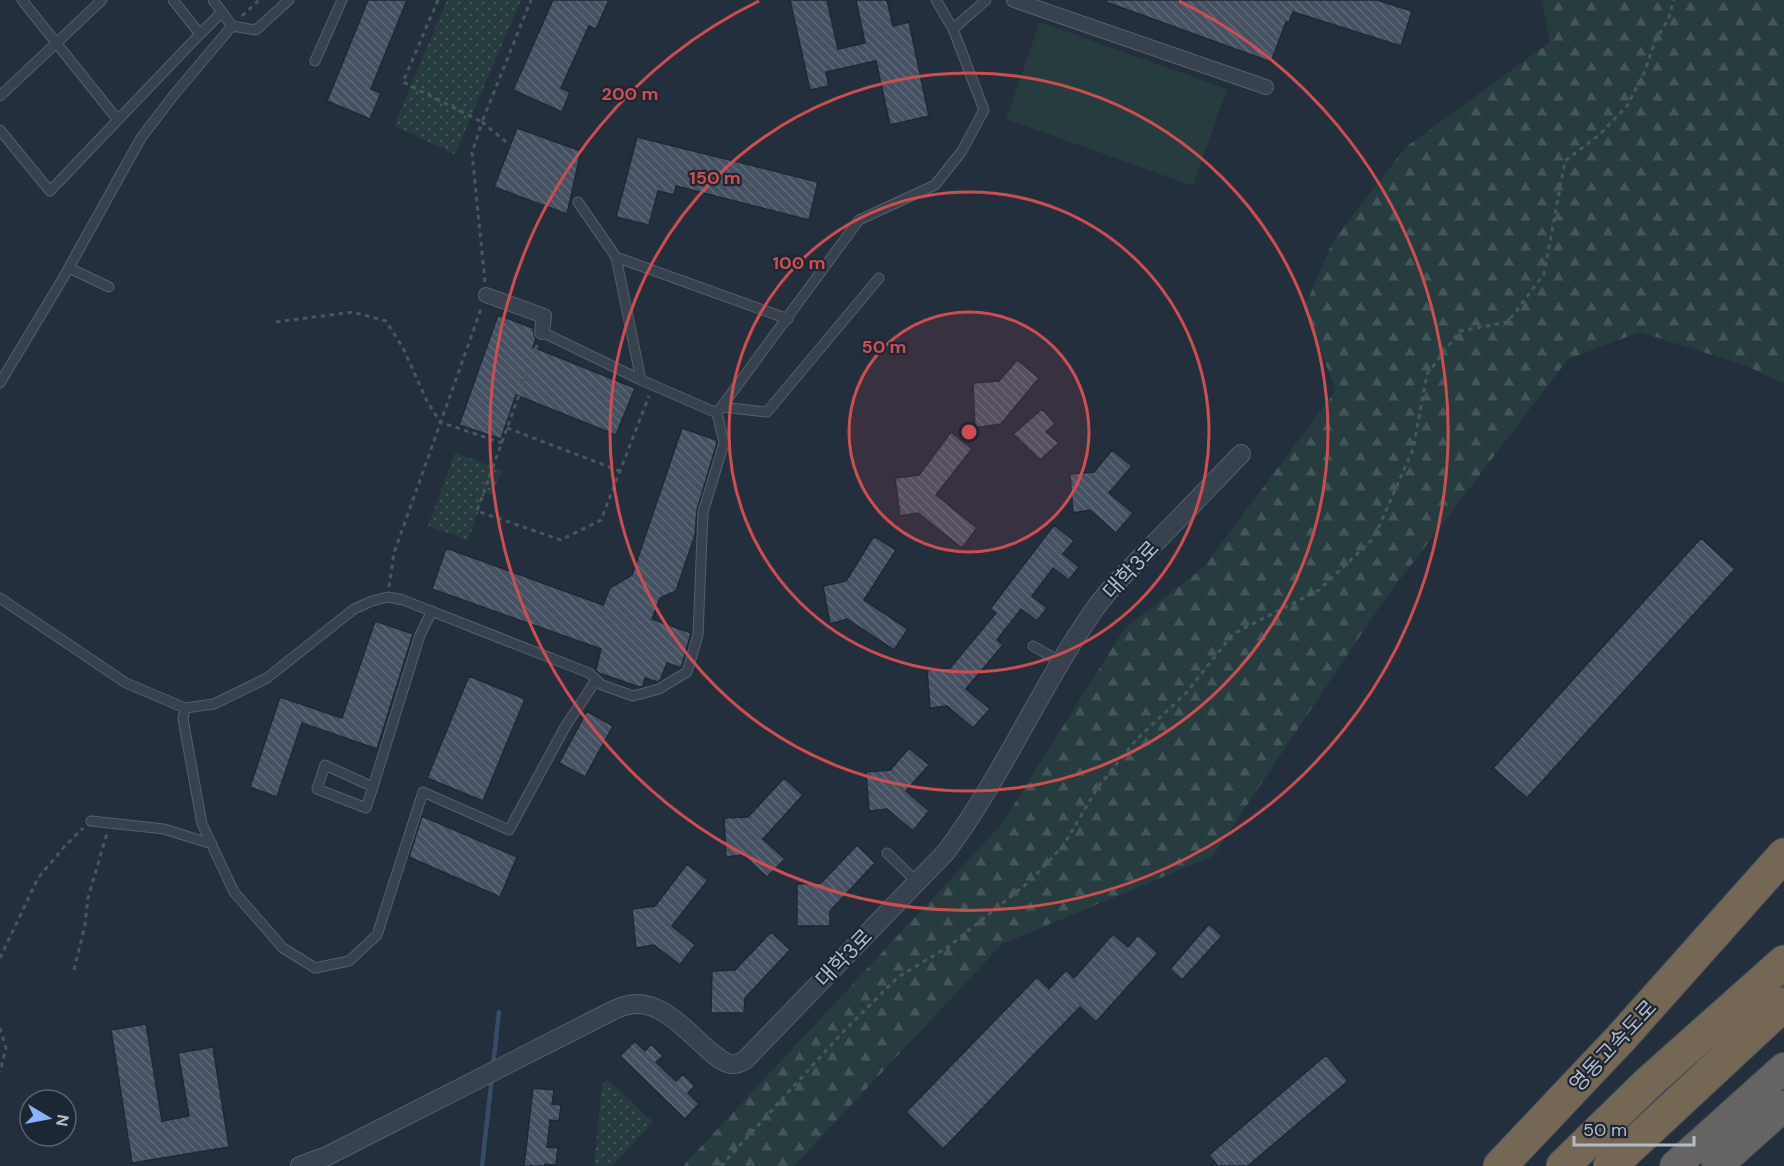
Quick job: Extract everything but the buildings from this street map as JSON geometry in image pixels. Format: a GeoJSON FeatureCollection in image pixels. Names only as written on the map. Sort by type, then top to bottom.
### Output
{"type":"FeatureCollection","features":[{"type":"Feature","properties":{"kind":"highway","name":"영동고속도로"},"geometry":{"type":"LineString","coordinates":[[1723,924],[1784,848]]}},
{"type":"Feature","properties":{"kind":"highway","name":"영동고속도로"},"geometry":{"type":"LineString","coordinates":[[1500,1166],[1621,1038],[1784,855]]}},
{"type":"Feature","properties":{"kind":"highway"},"geometry":{"type":"LineString","coordinates":[[1563,1166],[1648,1083],[1784,962]]}},
{"type":"Feature","properties":{"kind":"highway"},"geometry":{"type":"LineString","coordinates":[[1610,1166],[1784,1004]]}},
{"type":"Feature","properties":{"kind":"highway"},"geometry":{"type":"LineString","coordinates":[[1675,1166],[1784,1068]]}},
{"type":"Feature","properties":{"kind":"highway"},"geometry":{"type":"LineString","coordinates":[[1717,1166],[1784,1106]]}},
{"type":"Feature","properties":{"kind":"street"},"geometry":{"type":"LineString","coordinates":[[1014,0],[1266,87]]}},
{"type":"Feature","properties":{"kind":"street"},"geometry":{"type":"LineString","coordinates":[[486,295],[544,316],[542,332]]}},
{"type":"Feature","properties":{"kind":"street","name":"대학3로"},"geometry":{"type":"LineString","coordinates":[[300,1166],[327,1156],[619,1008],[635,1004],[650,1006],[664,1013],[718,1058],[729,1064],[737,1064],[745,1060],[946,852],[961,832],[1061,662],[1095,609],[1116,583],[1241,454]]}},
{"type":"Feature","properties":{"kind":"lane"},"geometry":{"type":"LineString","coordinates":[[22,0],[117,119]]}},
{"type":"Feature","properties":{"kind":"lane"},"geometry":{"type":"LineString","coordinates":[[0,96],[102,0]]}},
{"type":"Feature","properties":{"kind":"lane"},"geometry":{"type":"LineString","coordinates":[[172,0],[200,34]]}},
{"type":"Feature","properties":{"kind":"lane"},"geometry":{"type":"LineString","coordinates":[[213,0],[232,26],[256,30],[289,0]]}},
{"type":"Feature","properties":{"kind":"lane"},"geometry":{"type":"LineString","coordinates":[[315,61],[342,0]]}},
{"type":"Feature","properties":{"kind":"lane"},"geometry":{"type":"LineString","coordinates":[[0,598],[126,683],[185,708],[214,704],[267,678],[354,609],[388,597],[403,600],[589,673],[602,686],[633,696],[659,689],[687,672],[698,635],[703,512],[724,443],[719,410],[859,220],[935,185],[962,151],[984,110],[953,28],[936,0]]}},
{"type":"Feature","properties":{"kind":"lane"},"geometry":{"type":"LineString","coordinates":[[953,28],[986,0]]}},
{"type":"Feature","properties":{"kind":"lane"},"geometry":{"type":"LineString","coordinates":[[0,130],[50,191],[222,12]]}},
{"type":"Feature","properties":{"kind":"lane"},"geometry":{"type":"LineString","coordinates":[[0,383],[69,268],[141,138],[172,96],[232,26]]}},
{"type":"Feature","properties":{"kind":"lane"},"geometry":{"type":"LineString","coordinates":[[578,202],[616,257],[641,380]]}},
{"type":"Feature","properties":{"kind":"lane"},"geometry":{"type":"LineString","coordinates":[[616,257],[788,319]]}},
{"type":"Feature","properties":{"kind":"lane"},"geometry":{"type":"LineString","coordinates":[[69,268],[109,287]]}},
{"type":"Feature","properties":{"kind":"lane"},"geometry":{"type":"LineString","coordinates":[[542,332],[641,380],[719,410],[767,412],[879,278]]}},
{"type":"Feature","properties":{"kind":"lane"},"geometry":{"type":"LineString","coordinates":[[373,786],[325,765],[317,789],[366,808],[373,786],[420,635],[432,611]]}},
{"type":"Feature","properties":{"kind":"lane"},"geometry":{"type":"LineString","coordinates":[[1034,646],[1061,662]]}},
{"type":"Feature","properties":{"kind":"lane"},"geometry":{"type":"LineString","coordinates":[[185,708],[183,719],[202,824],[234,892],[283,948],[315,968],[349,961],[377,935],[423,792],[509,830],[565,727],[596,680]]}},
{"type":"Feature","properties":{"kind":"lane"},"geometry":{"type":"LineString","coordinates":[[91,821],[164,830],[212,844]]}},
{"type":"Feature","properties":{"kind":"lane"},"geometry":{"type":"LineString","coordinates":[[887,853],[917,882]]}},
{"type":"Feature","properties":{"kind":"path"},"geometry":{"type":"LineString","coordinates":[[232,26],[259,0]]}},
{"type":"Feature","properties":{"kind":"path"},"geometry":{"type":"LineString","coordinates":[[438,0],[403,82],[482,122],[510,145]]}},
{"type":"Feature","properties":{"kind":"path"},"geometry":{"type":"LineString","coordinates":[[388,597],[394,553],[486,295],[472,153],[482,122],[531,0]]}},
{"type":"Feature","properties":{"kind":"path"},"geometry":{"type":"LineString","coordinates":[[721,1166],[843,1032],[898,977],[948,947],[1030,881],[1062,846],[1098,786],[1136,740],[1186,693],[1233,634],[1319,590],[1374,538],[1413,449],[1427,374],[1460,331],[1508,322],[1544,274],[1565,161],[1599,135],[1627,106],[1644,74],[1656,39],[1668,20],[1674,0]]}},
{"type":"Feature","properties":{"kind":"path"},"geometry":{"type":"LineString","coordinates":[[276,322],[353,312],[386,321],[404,348],[427,401],[440,422],[502,442]]}},
{"type":"Feature","properties":{"kind":"path"},"geometry":{"type":"LineString","coordinates":[[542,332],[477,511],[561,540],[601,520],[653,385]]}},
{"type":"Feature","properties":{"kind":"path"},"geometry":{"type":"LineString","coordinates":[[507,428],[620,471]]}},
{"type":"Feature","properties":{"kind":"path"},"geometry":{"type":"LineString","coordinates":[[0,958],[38,878],[65,846],[91,821]]}},
{"type":"Feature","properties":{"kind":"path"},"geometry":{"type":"LineString","coordinates":[[74,970],[85,925],[88,898],[109,823]]}},
{"type":"Feature","properties":{"kind":"path"},"geometry":{"type":"LineString","coordinates":[[0,1028],[6,1048],[0,1072]]}},
{"type":"Feature","properties":{"kind":"green space"},"geometry":{"type":"Polygon","coordinates":[[[447,0],[521,0],[455,154],[394,126],[447,0]]]}},
{"type":"Feature","properties":{"kind":"green space"},"geometry":{"type":"Polygon","coordinates":[[[1542,0],[1784,0],[1784,383],[1744,365],[1640,332],[1568,359],[1382,603],[1213,856],[1002,944],[794,1166],[683,1166],[1001,825],[1125,628],[1203,568],[1336,390],[1304,309],[1333,241],[1406,147],[1550,42],[1542,0]]]}},
{"type":"Feature","properties":{"kind":"green space"},"geometry":{"type":"Polygon","coordinates":[[[1040,22],[1227,89],[1193,186],[1006,119],[1040,22]]]}},
{"type":"Feature","properties":{"kind":"green space"},"geometry":{"type":"Polygon","coordinates":[[[455,453],[502,470],[492,495],[485,493],[468,540],[428,526],[455,453]]]}},
{"type":"Feature","properties":{"kind":"green space"},"geometry":{"type":"Polygon","coordinates":[[[608,1080],[653,1122],[612,1166],[594,1166],[602,1084],[608,1080]]]}},
{"type":"Feature","properties":{"kind":"waterway"},"geometry":{"type":"LineString","coordinates":[[493,1066],[499,1012]]}},
{"type":"Feature","properties":{"kind":"waterway"},"geometry":{"type":"LineString","coordinates":[[482,1166],[492,1077]]}}]}
